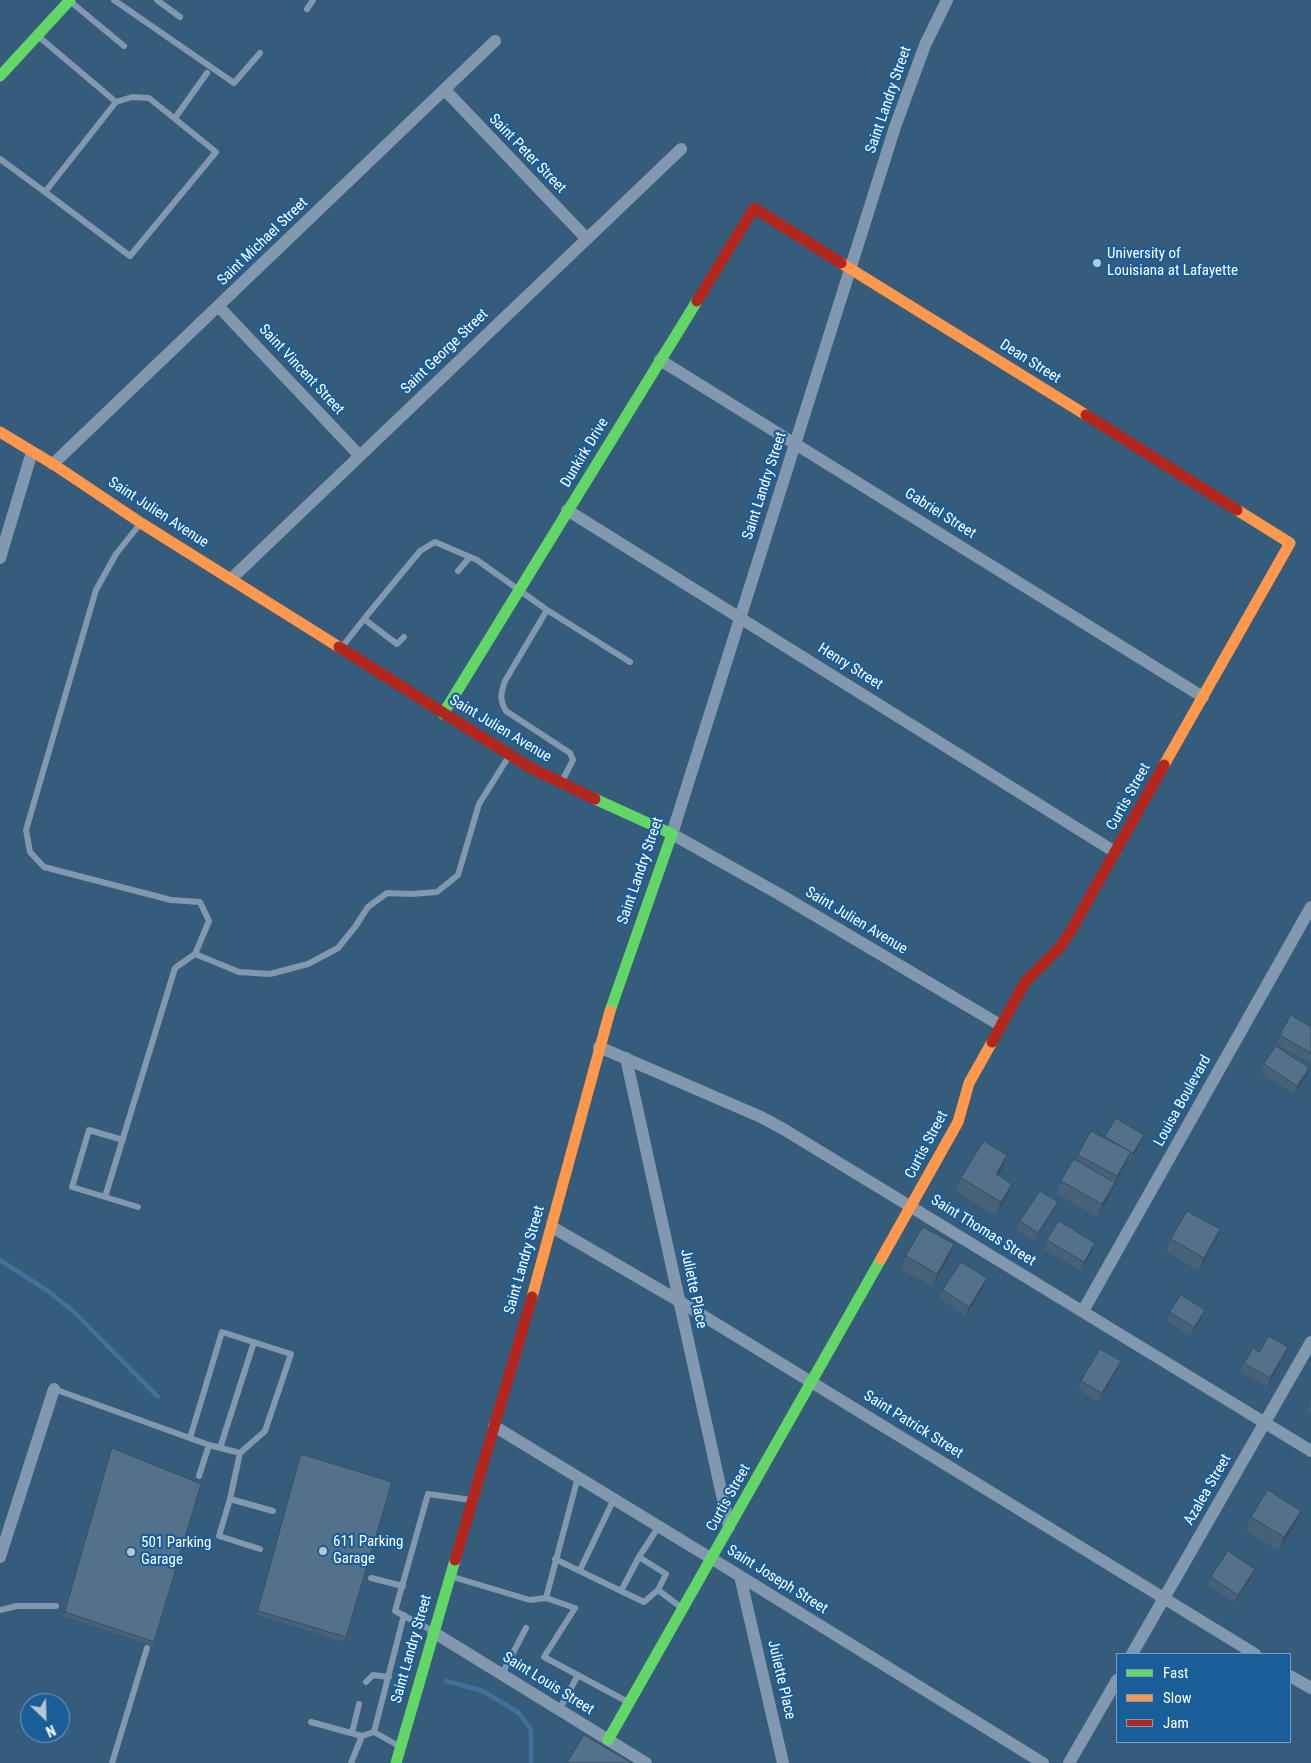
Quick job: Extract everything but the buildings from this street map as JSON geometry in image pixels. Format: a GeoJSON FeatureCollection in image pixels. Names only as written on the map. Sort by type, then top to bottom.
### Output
{"type":"FeatureCollection","features":[{"type":"Feature","properties":{"kind":"street"},"geometry":{"type":"LineString","coordinates":[[0,76],[70,0]]}},
{"type":"Feature","properties":{"kind":"street","name":"Saint Landry Street"},"geometry":{"type":"LineString","coordinates":[[396,1763],[552,1228],[600,1047],[627,958],[672,834],[902,109],[925,45],[947,0]]}},
{"type":"Feature","properties":{"kind":"street","name":"Saint Michael Street"},"geometry":{"type":"LineString","coordinates":[[53,464],[495,41]]}},
{"type":"Feature","properties":{"kind":"street","name":"Saint Peter Street"},"geometry":{"type":"LineString","coordinates":[[445,90],[586,240]]}},
{"type":"Feature","properties":{"kind":"street","name":"Saint George Street"},"geometry":{"type":"LineString","coordinates":[[231,579],[681,149]]}},
{"type":"Feature","properties":{"kind":"street","name":"Dean Street"},"geometry":{"type":"LineString","coordinates":[[754,208],[1290,543]]}},
{"type":"Feature","properties":{"kind":"street","name":"Dunkirk Drive"},"geometry":{"type":"LineString","coordinates":[[443,714],[754,208]]}},
{"type":"Feature","properties":{"kind":"street","name":"Saint Vincent Street"},"geometry":{"type":"LineString","coordinates":[[219,307],[359,455]]}},
{"type":"Feature","properties":{"kind":"street","name":"Gabriel Street"},"geometry":{"type":"LineString","coordinates":[[660,360],[1203,697]]}},
{"type":"Feature","properties":{"kind":"street","name":"Saint Julien Avenue"},"geometry":{"type":"LineString","coordinates":[[0,432],[529,767],[672,834],[779,894],[1000,1025]]}},
{"type":"Feature","properties":{"kind":"street"},"geometry":{"type":"LineString","coordinates":[[0,558],[32,452]]}},
{"type":"Feature","properties":{"kind":"street","name":"Henry Street"},"geometry":{"type":"LineString","coordinates":[[567,510],[1116,852]]}},
{"type":"Feature","properties":{"kind":"street","name":"Curtis Street"},"geometry":{"type":"LineString","coordinates":[[608,1740],[912,1206],[958,1122],[970,1083],[1024,982],[1058,948],[1069,934],[1290,543]]}},
{"type":"Feature","properties":{"kind":"street","name":"Louisa Boulevard"},"geometry":{"type":"LineString","coordinates":[[1083,1311],[1311,907]]}},
{"type":"Feature","properties":{"kind":"street","name":"Saint Thomas Street"},"geometry":{"type":"LineString","coordinates":[[600,1047],[761,1117],[912,1206],[1311,1451]]}},
{"type":"Feature","properties":{"kind":"street","name":"Juliette Place"},"geometry":{"type":"LineString","coordinates":[[626,1058],[729,1527]]}},
{"type":"Feature","properties":{"kind":"street","name":"Saint Patrick Street"},"geometry":{"type":"LineString","coordinates":[[552,1228],[812,1382],[1253,1653]]}},
{"type":"Feature","properties":{"kind":"street","name":"Azalea Street"},"geometry":{"type":"LineString","coordinates":[[1133,1653],[1311,1342]]}},
{"type":"Feature","properties":{"kind":"street"},"geometry":{"type":"LineString","coordinates":[[0,1557],[54,1389]]}},
{"type":"Feature","properties":{"kind":"street","name":"Saint Joseph Street"},"geometry":{"type":"LineString","coordinates":[[494,1426],[1043,1763]]}},
{"type":"Feature","properties":{"kind":"street","name":"Juliette Place"},"geometry":{"type":"LineString","coordinates":[[740,1576],[783,1763]]}},
{"type":"Feature","properties":{"kind":"street","name":"Saint Louis Street"},"geometry":{"type":"LineString","coordinates":[[433,1632],[646,1763]]}},
{"type":"Feature","properties":{"kind":"street"},"geometry":{"type":"LineString","coordinates":[[1291,1677],[1311,1688]]}},
{"type":"Feature","properties":{"kind":"street"},"geometry":{"type":"LineString","coordinates":[[1069,1763],[1116,1682]]}},
{"type":"Feature","properties":{"kind":"lane"},"geometry":{"type":"LineString","coordinates":[[70,0],[124,46]]}},
{"type":"Feature","properties":{"kind":"lane"},"geometry":{"type":"LineString","coordinates":[[114,0],[234,83],[260,53]]}},
{"type":"Feature","properties":{"kind":"lane"},"geometry":{"type":"LineString","coordinates":[[157,0],[180,17]]}},
{"type":"Feature","properties":{"kind":"lane"},"geometry":{"type":"LineString","coordinates":[[307,9],[313,0]]}},
{"type":"Feature","properties":{"kind":"lane"},"geometry":{"type":"LineString","coordinates":[[37,35],[116,102]]}},
{"type":"Feature","properties":{"kind":"lane"},"geometry":{"type":"LineString","coordinates":[[175,118],[207,73]]}},
{"type":"Feature","properties":{"kind":"lane"},"geometry":{"type":"LineString","coordinates":[[0,159],[130,256],[216,152],[149,98],[132,97],[116,102],[45,192]]}},
{"type":"Feature","properties":{"kind":"lane"},"geometry":{"type":"LineString","coordinates":[[105,1197],[175,968],[195,954],[209,921],[200,902],[171,900],[44,867],[30,852],[26,830],[96,590],[116,554],[141,523]]}},
{"type":"Feature","properties":{"kind":"lane"},"geometry":{"type":"LineString","coordinates":[[341,648],[420,551],[435,542],[477,560],[518,591],[630,662]]}},
{"type":"Feature","properties":{"kind":"lane"},"geometry":{"type":"LineString","coordinates":[[458,571],[470,557]]}},
{"type":"Feature","properties":{"kind":"lane"},"geometry":{"type":"LineString","coordinates":[[547,610],[505,680],[501,703],[506,711],[570,753],[573,760],[561,783]]}},
{"type":"Feature","properties":{"kind":"lane"},"geometry":{"type":"LineString","coordinates":[[364,619],[397,644],[404,637]]}},
{"type":"Feature","properties":{"kind":"lane"},"geometry":{"type":"LineString","coordinates":[[195,954],[239,972],[270,974],[308,964],[338,948],[368,907],[387,893],[437,892],[458,875],[479,804],[510,755]]}},
{"type":"Feature","properties":{"kind":"lane"},"geometry":{"type":"LineString","coordinates":[[123,1140],[89,1130],[72,1187],[138,1207]]}},
{"type":"Feature","properties":{"kind":"lane"},"geometry":{"type":"LineString","coordinates":[[190,1438],[222,1332],[292,1354],[265,1431],[240,1453],[230,1499],[219,1536],[260,1549]]}},
{"type":"Feature","properties":{"kind":"lane"},"geometry":{"type":"LineString","coordinates":[[220,1448],[254,1342]]}},
{"type":"Feature","properties":{"kind":"lane"},"geometry":{"type":"LineString","coordinates":[[54,1389],[209,1445],[240,1453]]}},
{"type":"Feature","properties":{"kind":"lane"},"geometry":{"type":"LineString","coordinates":[[199,1476],[209,1445]]}},
{"type":"Feature","properties":{"kind":"lane"},"geometry":{"type":"LineString","coordinates":[[546,1598],[578,1477]]}},
{"type":"Feature","properties":{"kind":"lane"},"geometry":{"type":"LineString","coordinates":[[433,1632],[396,1612],[428,1494],[472,1500]]}},
{"type":"Feature","properties":{"kind":"lane"},"geometry":{"type":"LineString","coordinates":[[230,1499],[273,1511]]}},
{"type":"Feature","properties":{"kind":"lane"},"geometry":{"type":"LineString","coordinates":[[580,1570],[614,1499]]}},
{"type":"Feature","properties":{"kind":"lane"},"geometry":{"type":"LineString","coordinates":[[621,1591],[659,1526]]}},
{"type":"Feature","properties":{"kind":"lane"},"geometry":{"type":"LineString","coordinates":[[555,1559],[644,1602],[658,1590],[666,1574],[639,1558]]}},
{"type":"Feature","properties":{"kind":"lane"},"geometry":{"type":"LineString","coordinates":[[450,1576],[530,1600],[546,1598],[575,1608],[544,1657],[629,1703]]}},
{"type":"Feature","properties":{"kind":"lane"},"geometry":{"type":"LineString","coordinates":[[371,1578],[402,1586]]}},
{"type":"Feature","properties":{"kind":"lane"},"geometry":{"type":"LineString","coordinates":[[658,1590],[684,1609]]}},
{"type":"Feature","properties":{"kind":"lane"},"geometry":{"type":"LineString","coordinates":[[0,1610],[16,1606],[56,1606]]}},
{"type":"Feature","properties":{"kind":"lane"},"geometry":{"type":"LineString","coordinates":[[374,1732],[404,1615]]}},
{"type":"Feature","properties":{"kind":"lane"},"geometry":{"type":"LineString","coordinates":[[502,1674],[526,1628]]}},
{"type":"Feature","properties":{"kind":"lane"},"geometry":{"type":"LineString","coordinates":[[112,1763],[147,1648]]}},
{"type":"Feature","properties":{"kind":"lane"},"geometry":{"type":"LineString","coordinates":[[366,1682],[373,1675],[389,1677]]}},
{"type":"Feature","properties":{"kind":"lane"},"geometry":{"type":"LineString","coordinates":[[559,1710],[578,1675]]}},
{"type":"Feature","properties":{"kind":"lane"},"geometry":{"type":"LineString","coordinates":[[352,1733],[360,1704]]}},
{"type":"Feature","properties":{"kind":"lane"},"geometry":{"type":"LineString","coordinates":[[311,1722],[362,1736],[374,1732],[401,1747]]}},
{"type":"Feature","properties":{"kind":"lane"},"geometry":{"type":"LineString","coordinates":[[351,1763],[362,1736]]}},
{"type":"Feature","properties":{"kind":"waterway"},"geometry":{"type":"LineString","coordinates":[[0,1260],[48,1291],[73,1311],[158,1397]]}},
{"type":"Feature","properties":{"kind":"waterway"},"geometry":{"type":"LineString","coordinates":[[446,1681],[483,1691],[519,1713],[531,1730],[531,1763]]}},
{"type":"Feature","properties":{"kind":"traffic: fast"},"geometry":{"type":"LineString","coordinates":[[0,76],[70,0]]}},
{"type":"Feature","properties":{"kind":"traffic: fast"},"geometry":{"type":"LineString","coordinates":[[443,714],[697,301]]}},
{"type":"Feature","properties":{"kind":"traffic: fast"},"geometry":{"type":"LineString","coordinates":[[595,799],[672,834],[610,1011]]}},
{"type":"Feature","properties":{"kind":"traffic: fast"},"geometry":{"type":"LineString","coordinates":[[608,1740],[881,1259]]}},
{"type":"Feature","properties":{"kind":"traffic: fast"},"geometry":{"type":"LineString","coordinates":[[396,1763],[455,1560]]}},
{"type":"Feature","properties":{"kind":"traffic: slow"},"geometry":{"type":"LineString","coordinates":[[841,263],[1086,415]]}},
{"type":"Feature","properties":{"kind":"traffic: slow"},"geometry":{"type":"LineString","coordinates":[[0,432],[339,647]]}},
{"type":"Feature","properties":{"kind":"traffic: slow"},"geometry":{"type":"LineString","coordinates":[[1164,765],[1290,543],[1237,510]]}},
{"type":"Feature","properties":{"kind":"traffic: slow"},"geometry":{"type":"LineString","coordinates":[[532,1297],[610,1011]]}},
{"type":"Feature","properties":{"kind":"traffic: slow"},"geometry":{"type":"LineString","coordinates":[[881,1259],[958,1122],[969,1083],[992,1042]]}},
{"type":"Feature","properties":{"kind":"traffic: jam"},"geometry":{"type":"LineString","coordinates":[[697,301],[754,208],[841,263]]}},
{"type":"Feature","properties":{"kind":"traffic: jam"},"geometry":{"type":"LineString","coordinates":[[1086,415],[1237,510]]}},
{"type":"Feature","properties":{"kind":"traffic: jam"},"geometry":{"type":"LineString","coordinates":[[339,647],[529,767],[595,799]]}},
{"type":"Feature","properties":{"kind":"traffic: jam"},"geometry":{"type":"LineString","coordinates":[[992,1042],[1025,982],[1059,948],[1069,934],[1164,765]]}},
{"type":"Feature","properties":{"kind":"traffic: jam"},"geometry":{"type":"LineString","coordinates":[[455,1560],[532,1297]]}},
{"type":"Feature","properties":{"kind":"place","name":"University of Louisiana at Lafayette"},"geometry":{"type":"Point","coordinates":[1097,263]}},
{"type":"Feature","properties":{"kind":"place","name":"611 Parking Garage"},"geometry":{"type":"Point","coordinates":[323,1551]}},
{"type":"Feature","properties":{"kind":"place","name":"501 Parking Garage"},"geometry":{"type":"Point","coordinates":[131,1552]}}]}
